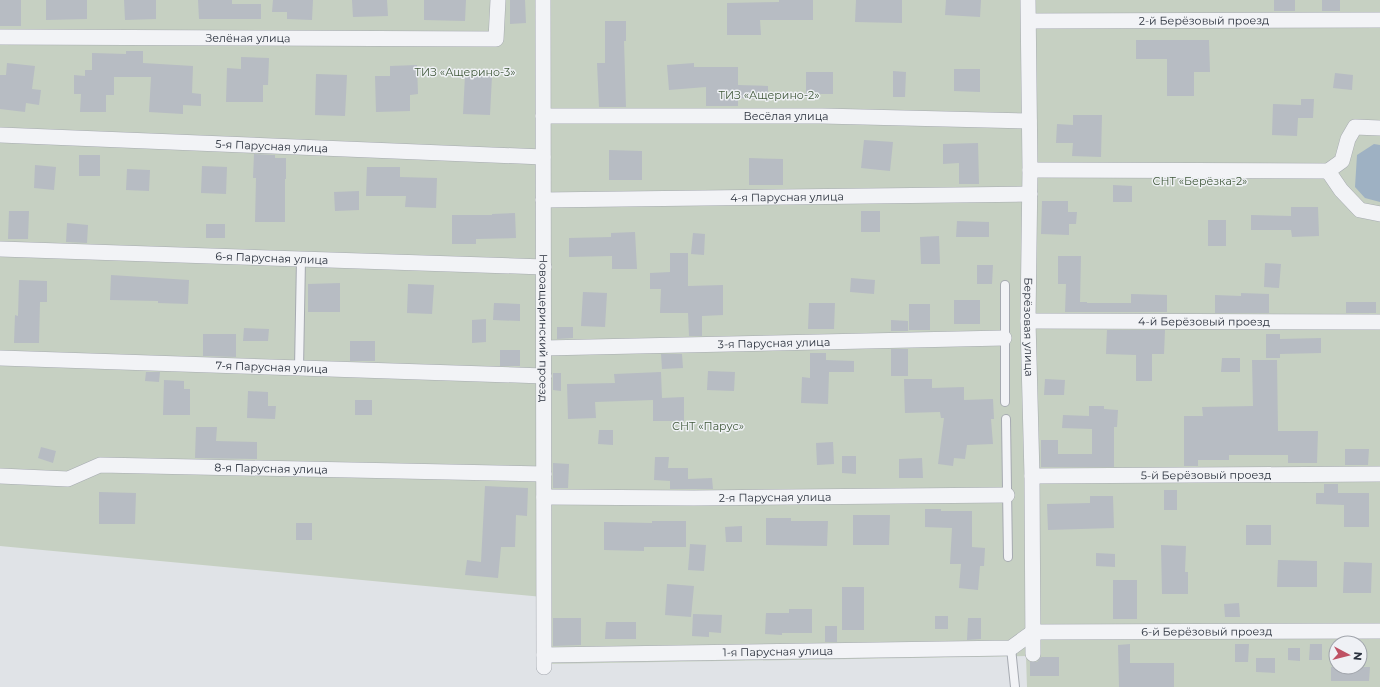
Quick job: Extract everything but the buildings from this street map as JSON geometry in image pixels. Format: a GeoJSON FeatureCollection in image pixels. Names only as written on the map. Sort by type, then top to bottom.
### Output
{"type":"FeatureCollection","features":[{"type":"Feature","properties":{"kind":"street","name":"Зелёная улица"},"geometry":{"type":"LineString","coordinates":[[0,37],[496,39],[498,0]]}},
{"type":"Feature","properties":{"kind":"street","name":"Новоащеринский проезд"},"geometry":{"type":"LineString","coordinates":[[543,0],[544,661]]}},
{"type":"Feature","properties":{"kind":"street","name":"Берёзовая улица"},"geometry":{"type":"LineString","coordinates":[[1028,0],[1030,170],[1028,321],[1032,476],[1033,654]]}},
{"type":"Feature","properties":{"kind":"street","name":"2-й Берёзовый проезд"},"geometry":{"type":"LineString","coordinates":[[1028,20],[1380,20]]}},
{"type":"Feature","properties":{"kind":"street","name":"Весёлая улица"},"geometry":{"type":"LineString","coordinates":[[543,116],[822,116],[1029,120]]}},
{"type":"Feature","properties":{"kind":"street"},"geometry":{"type":"LineString","coordinates":[[1030,170],[1328,171],[1342,161],[1348,139],[1355,127],[1380,128]]}},
{"type":"Feature","properties":{"kind":"street","name":"5-я Парусная улица"},"geometry":{"type":"LineString","coordinates":[[0,135],[544,156]]}},
{"type":"Feature","properties":{"kind":"street"},"geometry":{"type":"LineString","coordinates":[[1328,171],[1341,190],[1360,210],[1380,214]]}},
{"type":"Feature","properties":{"kind":"street","name":"4-я Парусная улица"},"geometry":{"type":"LineString","coordinates":[[543,200],[1030,194]]}},
{"type":"Feature","properties":{"kind":"street","name":"6-я Парусная улица"},"geometry":{"type":"LineString","coordinates":[[0,249],[544,267]]}},
{"type":"Feature","properties":{"kind":"street","name":"4-й Берёзовый проезд"},"geometry":{"type":"LineString","coordinates":[[1028,321],[1380,322]]}},
{"type":"Feature","properties":{"kind":"street","name":"3-я Парусная улица"},"geometry":{"type":"LineString","coordinates":[[544,348],[1004,338]]}},
{"type":"Feature","properties":{"kind":"street","name":"7-я Парусная улица"},"geometry":{"type":"LineString","coordinates":[[0,358],[544,376]]}},
{"type":"Feature","properties":{"kind":"street","name":"8-я Парусная улица"},"geometry":{"type":"LineString","coordinates":[[0,476],[68,479],[100,465],[544,474]]}},
{"type":"Feature","properties":{"kind":"street","name":"5-й Берёзовый проезд"},"geometry":{"type":"LineString","coordinates":[[1032,476],[1380,474]]}},
{"type":"Feature","properties":{"kind":"street","name":"2-я Парусная улица"},"geometry":{"type":"LineString","coordinates":[[544,497],[694,498],[1007,495]]}},
{"type":"Feature","properties":{"kind":"street","name":"6-й Берёзовый проезд"},"geometry":{"type":"LineString","coordinates":[[1033,632],[1380,631]]}},
{"type":"Feature","properties":{"kind":"street"},"geometry":{"type":"LineString","coordinates":[[1011,648],[1033,632]]}},
{"type":"Feature","properties":{"kind":"street","name":"1-я Парусная улица"},"geometry":{"type":"LineString","coordinates":[[544,661],[1011,648]]}},
{"type":"Feature","properties":{"kind":"lane"},"geometry":{"type":"LineString","coordinates":[[299,368],[301,259]]}},
{"type":"Feature","properties":{"kind":"lane"},"geometry":{"type":"LineString","coordinates":[[1005,285],[1005,402]]}},
{"type":"Feature","properties":{"kind":"lane"},"geometry":{"type":"LineString","coordinates":[[1006,419],[1008,557]]}},
{"type":"Feature","properties":{"kind":"lane"},"geometry":{"type":"LineString","coordinates":[[1011,648],[1015,687]]}},
{"type":"Feature","properties":{"kind":"green space"},"geometry":{"type":"Polygon","coordinates":[[[0,0],[1380,0],[1380,687],[1027,687],[1026,656],[544,664],[543,597],[0,546],[0,0]]]}},
{"type":"Feature","properties":{"kind":"water"},"geometry":{"type":"Polygon","coordinates":[[[1374,144],[1380,145],[1380,202],[1365,198],[1355,187],[1357,155],[1374,144]]]}},
{"type":"Feature","properties":{"kind":"park label","name":"ТИЗ «Ащерино-3»"},"geometry":{"type":"Point","coordinates":[465,72]}},
{"type":"Feature","properties":{"kind":"park label","name":"ТИЗ «Ащерино-2»"},"geometry":{"type":"Point","coordinates":[769,95]}},
{"type":"Feature","properties":{"kind":"park label","name":"СНТ «Берёзка-2»"},"geometry":{"type":"Point","coordinates":[1200,181]}},
{"type":"Feature","properties":{"kind":"park label","name":"СНТ «Парус»"},"geometry":{"type":"Point","coordinates":[708,426]}}]}
